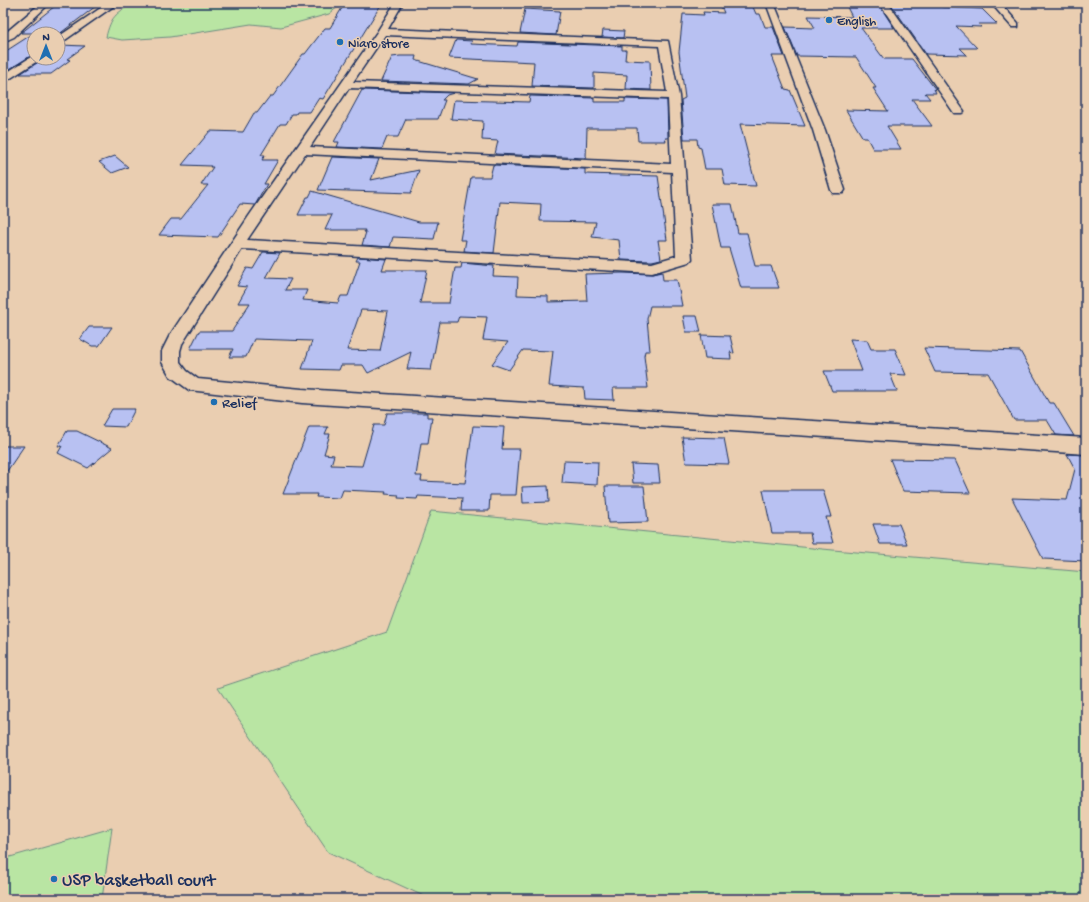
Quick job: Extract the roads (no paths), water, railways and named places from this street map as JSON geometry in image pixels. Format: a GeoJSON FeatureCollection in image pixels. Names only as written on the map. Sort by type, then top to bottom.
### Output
{"type":"FeatureCollection","features":[{"type":"Feature","properties":{"kind":"street"},"geometry":{"type":"LineString","coordinates":[[3,39],[11,35],[46,3]]}},
{"type":"Feature","properties":{"kind":"street"},"geometry":{"type":"LineString","coordinates":[[66,36],[114,3]]}},
{"type":"Feature","properties":{"kind":"street"},"geometry":{"type":"LineString","coordinates":[[399,3],[382,32],[238,244],[179,334],[171,351],[172,365],[180,377],[194,385],[310,397],[1086,446]]}},
{"type":"Feature","properties":{"kind":"street"},"geometry":{"type":"LineString","coordinates":[[770,3],[819,130],[838,190]]}},
{"type":"Feature","properties":{"kind":"street"},"geometry":{"type":"LineString","coordinates":[[883,3],[958,111]]}},
{"type":"Feature","properties":{"kind":"street"},"geometry":{"type":"LineString","coordinates":[[995,3],[1015,25]]}},
{"type":"Feature","properties":{"kind":"street"},"geometry":{"type":"LineString","coordinates":[[238,244],[652,268],[684,259],[673,96],[664,43],[382,32]]}},
{"type":"Feature","properties":{"kind":"street"},"geometry":{"type":"LineString","coordinates":[[3,80],[26,64]]}},
{"type":"Feature","properties":{"kind":"street"},"geometry":{"type":"LineString","coordinates":[[346,85],[673,96]]}},
{"type":"Feature","properties":{"kind":"street"},"geometry":{"type":"LineString","coordinates":[[302,150],[677,168]]}},
{"type":"Feature","properties":{"kind":"place","name":"English"},"geometry":{"type":"Point","coordinates":[829,20]}},
{"type":"Feature","properties":{"kind":"place","name":"Niaro store"},"geometry":{"type":"Point","coordinates":[340,42]}},
{"type":"Feature","properties":{"kind":"place","name":"Relief"},"geometry":{"type":"Point","coordinates":[214,402]}},
{"type":"Feature","properties":{"kind":"place","name":"USP basketball court"},"geometry":{"type":"Point","coordinates":[54,879]}}]}
